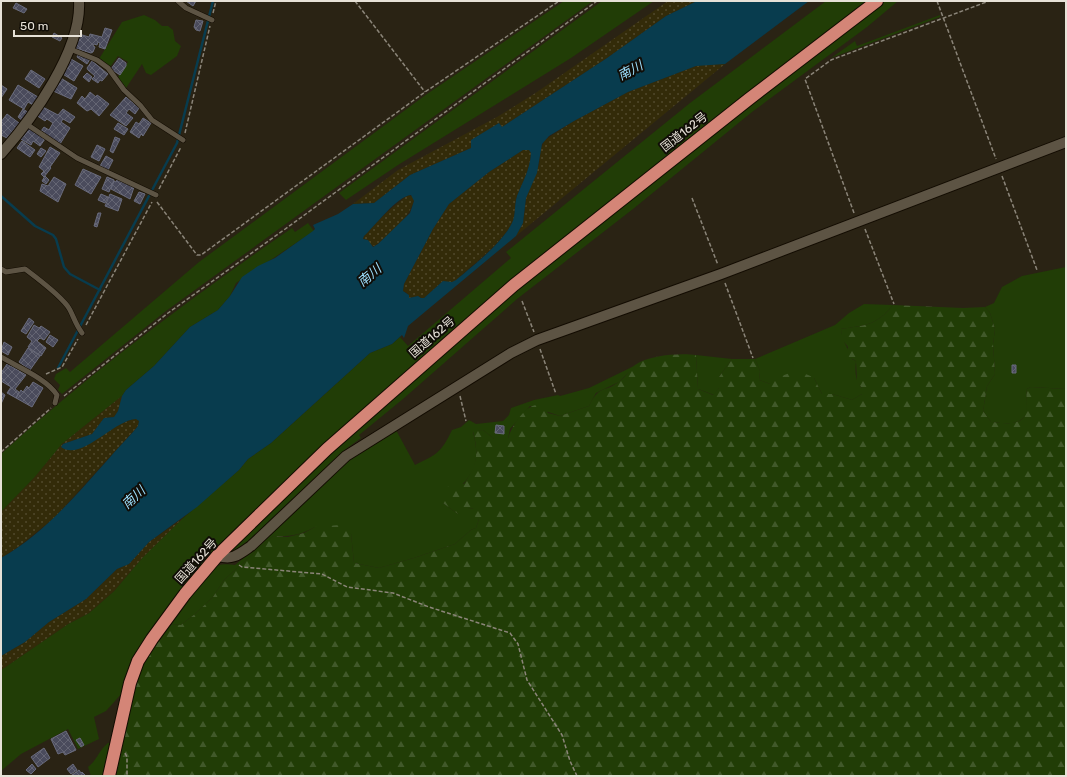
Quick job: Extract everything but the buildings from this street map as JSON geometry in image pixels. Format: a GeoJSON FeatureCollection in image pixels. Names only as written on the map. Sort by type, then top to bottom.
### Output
{"type":"FeatureCollection","features":[{"type":"Feature","properties":{"kind":"highway","name":"国道162号"},"geometry":{"type":"LineString","coordinates":[[109,776],[130,682],[138,661],[181,598],[218,555],[327,449],[509,289],[749,99],[877,1]]}},
{"type":"Feature","properties":{"kind":"street"},"geometry":{"type":"LineString","coordinates":[[1,154],[25,123],[63,64],[76,31],[79,1]]}},
{"type":"Feature","properties":{"kind":"street"},"geometry":{"type":"LineString","coordinates":[[218,555],[223,558],[233,558],[266,533],[346,456],[511,353],[537,340],[721,274],[1066,142]]}},
{"type":"Feature","properties":{"kind":"lane"},"geometry":{"type":"LineString","coordinates":[[178,1],[186,8],[212,20]]}},
{"type":"Feature","properties":{"kind":"lane"},"geometry":{"type":"LineString","coordinates":[[70,49],[97,60],[108,68],[124,90],[140,104],[152,120],[184,140]]}},
{"type":"Feature","properties":{"kind":"lane"},"geometry":{"type":"LineString","coordinates":[[25,123],[77,158],[156,195]]}},
{"type":"Feature","properties":{"kind":"lane"},"geometry":{"type":"LineString","coordinates":[[1,269],[6,272],[25,269],[70,309],[75,324],[82,333]]}},
{"type":"Feature","properties":{"kind":"lane"},"geometry":{"type":"LineString","coordinates":[[1,358],[38,378],[55,390],[57,395],[55,403]]}},
{"type":"Feature","properties":{"kind":"path"},"geometry":{"type":"LineString","coordinates":[[156,195],[184,140],[216,1]]}},
{"type":"Feature","properties":{"kind":"path"},"geometry":{"type":"LineString","coordinates":[[355,1],[425,92]]}},
{"type":"Feature","properties":{"kind":"path"},"geometry":{"type":"LineString","coordinates":[[38,378],[62,367],[82,333],[154,198],[197,255],[202,255],[425,92],[559,1]]}},
{"type":"Feature","properties":{"kind":"path"},"geometry":{"type":"LineString","coordinates":[[1,452],[55,403],[168,313],[597,1]]}},
{"type":"Feature","properties":{"kind":"path"},"geometry":{"type":"LineString","coordinates":[[937,1],[1037,270]]}},
{"type":"Feature","properties":{"kind":"path"},"geometry":{"type":"LineString","coordinates":[[894,304],[864,224],[856,216],[805,79],[831,60],[989,1]]}},
{"type":"Feature","properties":{"kind":"path"},"geometry":{"type":"LineString","coordinates":[[522,301],[556,394]]}},
{"type":"Feature","properties":{"kind":"path"},"geometry":{"type":"LineString","coordinates":[[456,387],[464,409],[466,421]]}},
{"type":"Feature","properties":{"kind":"path"},"geometry":{"type":"LineString","coordinates":[[233,558],[242,567],[314,573],[327,576],[347,587],[393,593],[429,607],[510,633],[518,644],[527,680],[560,730],[570,761],[577,776]]}},
{"type":"Feature","properties":{"kind":"green space"},"geometry":{"type":"Polygon","coordinates":[[[564,1],[593,1],[166,311],[62,394],[58,390],[60,385],[54,379],[56,374],[66,368],[70,372],[199,262],[427,94],[564,1]]]}},
{"type":"Feature","properties":{"kind":"green space"},"geometry":{"type":"Polygon","coordinates":[[[602,1],[654,1],[571,58],[398,165],[346,200],[339,193],[602,1]]]}},
{"type":"Feature","properties":{"kind":"green space"},"geometry":{"type":"Polygon","coordinates":[[[826,1],[870,1],[300,467],[215,552],[124,691],[106,711],[94,717],[99,739],[78,749],[68,729],[21,754],[1,771],[1,670],[68,624],[89,613],[114,591],[143,557],[182,519],[239,470],[248,459],[271,443],[370,353],[392,344],[400,337],[408,346],[511,258],[506,252],[690,103],[826,1]]]}},
{"type":"Feature","properties":{"kind":"green space"},"geometry":{"type":"Polygon","coordinates":[[[885,1],[898,1],[867,27],[752,112],[633,209],[517,299],[403,399],[359,435],[361,438],[341,453],[271,525],[242,548],[231,552],[233,546],[352,433],[517,289],[885,1]]]}},
{"type":"Feature","properties":{"kind":"green space"},"geometry":{"type":"Polygon","coordinates":[[[144,15],[155,20],[162,26],[168,26],[173,30],[175,41],[181,46],[177,56],[151,75],[146,73],[142,64],[126,88],[118,77],[128,62],[118,56],[110,67],[99,59],[122,22],[144,15]]]}},
{"type":"Feature","properties":{"kind":"green space"},"geometry":{"type":"Polygon","coordinates":[[[940,15],[940,17],[831,58],[855,41],[857,46],[940,15]]]}},
{"type":"Feature","properties":{"kind":"green space"},"geometry":{"type":"Polygon","coordinates":[[[308,223],[314,231],[236,283],[230,296],[218,310],[190,327],[154,366],[126,390],[122,396],[62,444],[35,477],[1,512],[1,454],[35,423],[106,364],[180,308],[292,228],[295,232],[308,223]]]}},
{"type":"Feature","properties":{"kind":"green space"},"geometry":{"type":"Polygon","coordinates":[[[1066,267],[1066,389],[1031,387],[1027,389],[1027,411],[1023,418],[1015,423],[991,422],[983,411],[987,386],[995,374],[993,344],[995,329],[990,313],[985,307],[994,303],[1002,287],[1022,276],[1066,267]]]}},
{"type":"Feature","properties":{"kind":"green space"},"geometry":{"type":"Polygon","coordinates":[[[864,304],[893,305],[876,321],[864,325],[841,329],[852,359],[856,361],[856,376],[862,388],[862,394],[852,400],[832,394],[822,394],[814,378],[770,384],[759,380],[760,371],[755,359],[835,325],[849,313],[864,304]]]}},
{"type":"Feature","properties":{"kind":"green space"},"geometry":{"type":"Polygon","coordinates":[[[893,305],[963,308],[985,307],[990,313],[995,329],[993,344],[995,374],[987,386],[983,411],[991,422],[1012,423],[1022,420],[1026,411],[1027,389],[1031,387],[1066,389],[1066,776],[113,776],[135,684],[142,664],[168,624],[181,625],[195,614],[213,597],[224,580],[273,536],[288,537],[304,533],[315,527],[339,525],[351,534],[354,563],[379,568],[455,544],[471,530],[476,528],[479,519],[474,516],[474,509],[469,508],[464,513],[458,514],[443,503],[442,495],[452,481],[464,484],[472,471],[476,459],[476,447],[473,431],[483,430],[494,439],[508,439],[519,418],[530,407],[537,405],[543,407],[548,413],[560,416],[589,406],[596,394],[615,385],[624,378],[635,365],[656,357],[682,354],[696,355],[698,389],[713,395],[719,388],[719,377],[732,359],[755,359],[760,371],[759,380],[770,384],[786,374],[796,372],[802,373],[814,378],[822,394],[832,394],[852,400],[862,394],[862,388],[857,382],[856,361],[846,355],[848,347],[842,339],[841,329],[864,325],[876,321],[893,305]]]}},
{"type":"Feature","properties":{"kind":"green space"},"geometry":{"type":"Polygon","coordinates":[[[696,355],[732,359],[719,377],[719,388],[714,395],[698,389],[696,355]]]}},
{"type":"Feature","properties":{"kind":"green space"},"geometry":{"type":"Polygon","coordinates":[[[636,365],[619,382],[596,393],[589,406],[560,416],[530,406],[510,429],[508,439],[494,439],[483,430],[473,432],[476,445],[476,455],[472,472],[467,480],[443,503],[458,514],[469,508],[474,509],[479,519],[476,528],[471,530],[455,544],[379,568],[354,563],[351,534],[315,527],[295,535],[273,536],[224,580],[213,597],[195,614],[181,625],[168,624],[212,569],[220,565],[235,565],[265,539],[321,483],[356,453],[396,430],[415,465],[438,452],[445,444],[452,430],[461,427],[469,420],[476,424],[503,421],[509,415],[511,408],[534,400],[558,395],[560,396],[589,388],[636,365]]]}},
{"type":"Feature","properties":{"kind":"green space"},"geometry":{"type":"Polygon","coordinates":[[[108,743],[111,743],[104,776],[91,776],[88,767],[108,743]]]}},
{"type":"Feature","properties":{"kind":"sand"},"geometry":{"type":"Polygon","coordinates":[[[668,1],[697,1],[666,16],[607,58],[502,127],[499,123],[472,140],[471,148],[410,175],[374,203],[353,204],[398,170],[497,117],[537,92],[668,1]]]}},
{"type":"Feature","properties":{"kind":"sand"},"geometry":{"type":"Polygon","coordinates":[[[705,64],[725,64],[516,236],[523,223],[527,192],[539,165],[541,148],[545,140],[574,121],[628,92],[705,64]]]}},
{"type":"Feature","properties":{"kind":"sand"},"geometry":{"type":"Polygon","coordinates":[[[523,150],[529,150],[531,153],[529,165],[517,196],[512,223],[501,239],[452,283],[443,281],[424,298],[418,296],[409,298],[407,293],[403,291],[404,284],[433,229],[449,204],[489,172],[523,150]]]}},
{"type":"Feature","properties":{"kind":"sand"},"geometry":{"type":"Polygon","coordinates":[[[408,195],[414,197],[413,204],[405,218],[393,231],[374,246],[370,245],[368,240],[363,239],[364,236],[386,213],[408,195]]]}},
{"type":"Feature","properties":{"kind":"sand"},"geometry":{"type":"Polygon","coordinates":[[[122,396],[121,406],[114,417],[104,418],[92,434],[63,444],[61,447],[105,433],[120,424],[136,418],[139,421],[138,426],[54,518],[18,547],[1,558],[1,512],[35,477],[62,444],[122,396]]]}},
{"type":"Feature","properties":{"kind":"sand"},"geometry":{"type":"Polygon","coordinates":[[[182,519],[143,557],[114,591],[89,613],[68,624],[1,670],[1,656],[25,642],[49,622],[86,599],[117,569],[129,564],[149,542],[182,519]]]}},
{"type":"Feature","properties":{"kind":"water","name":"南川"},"geometry":{"type":"Polygon","coordinates":[[[697,1],[809,1],[725,64],[696,66],[628,92],[549,136],[542,144],[537,173],[526,198],[523,223],[516,236],[408,326],[404,338],[402,335],[392,344],[370,353],[271,443],[248,459],[239,470],[197,507],[149,542],[129,564],[117,569],[86,599],[49,622],[25,642],[1,656],[1,558],[20,546],[55,517],[133,432],[138,426],[139,421],[136,419],[127,421],[88,445],[78,449],[69,450],[61,447],[63,444],[92,434],[104,418],[114,417],[118,411],[122,396],[126,390],[154,366],[190,327],[218,310],[230,296],[242,277],[258,266],[275,258],[313,231],[315,229],[313,225],[338,214],[353,204],[374,203],[410,175],[471,148],[471,140],[499,123],[502,127],[607,58],[666,16],[697,1]],[[523,150],[489,172],[449,204],[433,229],[404,284],[403,291],[409,295],[409,298],[418,296],[424,298],[443,281],[452,282],[456,280],[487,254],[507,231],[513,220],[517,196],[529,165],[531,153],[529,150],[523,150]],[[411,195],[399,200],[386,212],[363,239],[368,240],[373,247],[378,244],[410,213],[414,201],[411,195]]]}},
{"type":"Feature","properties":{"kind":"waterway"},"geometry":{"type":"LineString","coordinates":[[58,368],[177,143],[213,1]]}},
{"type":"Feature","properties":{"kind":"waterway"},"geometry":{"type":"LineString","coordinates":[[1,196],[35,226],[53,235],[56,239],[64,267],[70,274],[100,290]]}}]}
